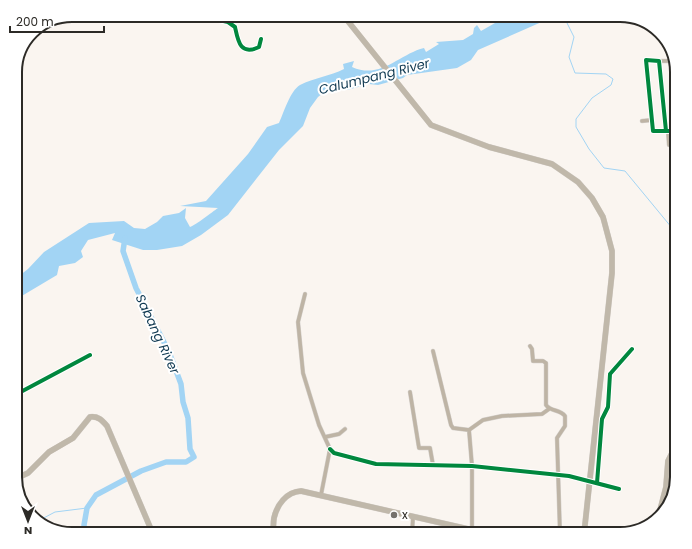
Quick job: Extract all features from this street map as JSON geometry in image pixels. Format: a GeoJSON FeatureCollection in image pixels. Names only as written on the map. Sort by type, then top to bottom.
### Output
{"type":"FeatureCollection","features":[{"type":"Feature","properties":{"kind":"main road"},"geometry":{"type":"LineString","coordinates":[[349,22],[431,125],[439,130],[490,147],[541,160],[562,169],[585,189],[604,217],[612,251],[612,273],[585,527]]}},
{"type":"Feature","properties":{"kind":"main road"},"geometry":{"type":"LineString","coordinates":[[22,476],[28,473],[49,452],[73,438],[90,417],[96,417],[102,420],[107,426],[150,527]]}},
{"type":"Feature","properties":{"kind":"main road"},"geometry":{"type":"LineString","coordinates":[[662,504],[666,487],[668,461],[670,457]]}},
{"type":"Feature","properties":{"kind":"main road"},"geometry":{"type":"LineString","coordinates":[[274,527],[277,511],[281,503],[289,494],[301,491],[459,527]]}},
{"type":"Feature","properties":{"kind":"street"},"geometry":{"type":"LineString","coordinates":[[226,22],[232,24],[238,42],[244,48],[249,50],[259,47],[261,39]]}},
{"type":"Feature","properties":{"kind":"street"},"geometry":{"type":"LineString","coordinates":[[667,131],[653,131],[646,60],[668,61]]}},
{"type":"Feature","properties":{"kind":"street"},"geometry":{"type":"LineString","coordinates":[[659,61],[670,145]]}},
{"type":"Feature","properties":{"kind":"street"},"geometry":{"type":"LineString","coordinates":[[642,121],[652,120]]}},
{"type":"Feature","properties":{"kind":"street"},"geometry":{"type":"LineString","coordinates":[[304,294],[298,322],[300,353],[307,389],[319,425],[330,449],[334,453],[376,464],[472,466],[559,476],[590,481],[619,489]]}},
{"type":"Feature","properties":{"kind":"street"},"geometry":{"type":"LineString","coordinates":[[530,346],[532,349],[533,361],[545,361],[546,363],[545,403],[550,409],[560,411],[565,416],[566,420],[564,429],[557,438],[560,527]]}},
{"type":"Feature","properties":{"kind":"street"},"geometry":{"type":"LineString","coordinates":[[597,483],[602,419],[607,411],[609,403],[610,374],[632,349]]}},
{"type":"Feature","properties":{"kind":"street"},"geometry":{"type":"LineString","coordinates":[[433,351],[453,428],[469,430],[485,419],[502,416],[542,414],[550,409]]}},
{"type":"Feature","properties":{"kind":"street"},"geometry":{"type":"LineString","coordinates":[[22,392],[90,355]]}},
{"type":"Feature","properties":{"kind":"street"},"geometry":{"type":"LineString","coordinates":[[410,392],[419,448],[430,448],[433,465]]}},
{"type":"Feature","properties":{"kind":"street"},"geometry":{"type":"LineString","coordinates":[[325,436],[339,434],[345,429]]}},
{"type":"Feature","properties":{"kind":"street"},"geometry":{"type":"LineString","coordinates":[[469,430],[472,466],[472,527]]}},
{"type":"Feature","properties":{"kind":"street"},"geometry":{"type":"LineString","coordinates":[[321,495],[330,449]]}},
{"type":"Feature","properties":{"kind":"street"},"geometry":{"type":"LineString","coordinates":[[412,527],[413,516]]}},
{"type":"Feature","properties":{"kind":"water","name":"Calumpang River"},"geometry":{"type":"Polygon","coordinates":[[[542,22],[478,50],[471,60],[457,68],[407,75],[403,78],[378,85],[369,84],[347,90],[342,87],[326,91],[318,97],[310,108],[303,126],[279,150],[228,215],[201,235],[182,246],[157,250],[143,250],[112,240],[115,233],[88,240],[81,251],[83,257],[75,263],[59,266],[57,275],[22,296],[22,274],[44,252],[89,223],[124,221],[134,228],[145,229],[157,222],[163,216],[179,213],[186,208],[185,218],[190,227],[218,208],[180,206],[206,201],[248,154],[267,127],[279,123],[290,97],[300,85],[344,69],[343,64],[354,61],[352,67],[362,70],[381,68],[390,65],[415,51],[424,48],[426,52],[439,44],[436,42],[463,40],[473,34],[474,28],[477,25],[481,31],[495,23],[542,22]]]}},
{"type":"Feature","properties":{"kind":"waterway"},"geometry":{"type":"LineString","coordinates":[[566,22],[574,37],[569,57],[575,73],[606,74],[613,79],[611,85],[592,98],[576,119],[576,127],[589,149],[604,168],[625,171],[670,226]]}},
{"type":"Feature","properties":{"kind":"waterway","name":"Sabang River"},"geometry":{"type":"LineString","coordinates":[[84,527],[87,508],[96,495],[141,471],[166,462],[186,462],[194,457],[190,449],[188,418],[183,402],[181,384],[169,352],[136,288],[123,251],[125,238]]}},
{"type":"Feature","properties":{"kind":"waterway"},"geometry":{"type":"LineString","coordinates":[[48,516],[55,512],[87,508]]}},
{"type":"Feature","properties":{"kind":"cycle path"},"geometry":{"type":"LineString","coordinates":[[228,22],[235,27],[239,42],[244,48],[248,50],[259,47],[261,39]]}},
{"type":"Feature","properties":{"kind":"cycle path"},"geometry":{"type":"LineString","coordinates":[[646,60],[659,61],[666,131],[653,131],[646,60]]}},
{"type":"Feature","properties":{"kind":"cycle path"},"geometry":{"type":"LineString","coordinates":[[597,483],[602,419],[608,407],[610,374],[632,349]]}},
{"type":"Feature","properties":{"kind":"cycle path"},"geometry":{"type":"LineString","coordinates":[[22,391],[90,355]]}},
{"type":"Feature","properties":{"kind":"cycle path"},"geometry":{"type":"LineString","coordinates":[[330,449],[334,453],[376,464],[472,466],[569,476],[619,489]]}},
{"type":"Feature","properties":{"kind":"place","name":"x"},"geometry":{"type":"Point","coordinates":[394,515]}}]}
